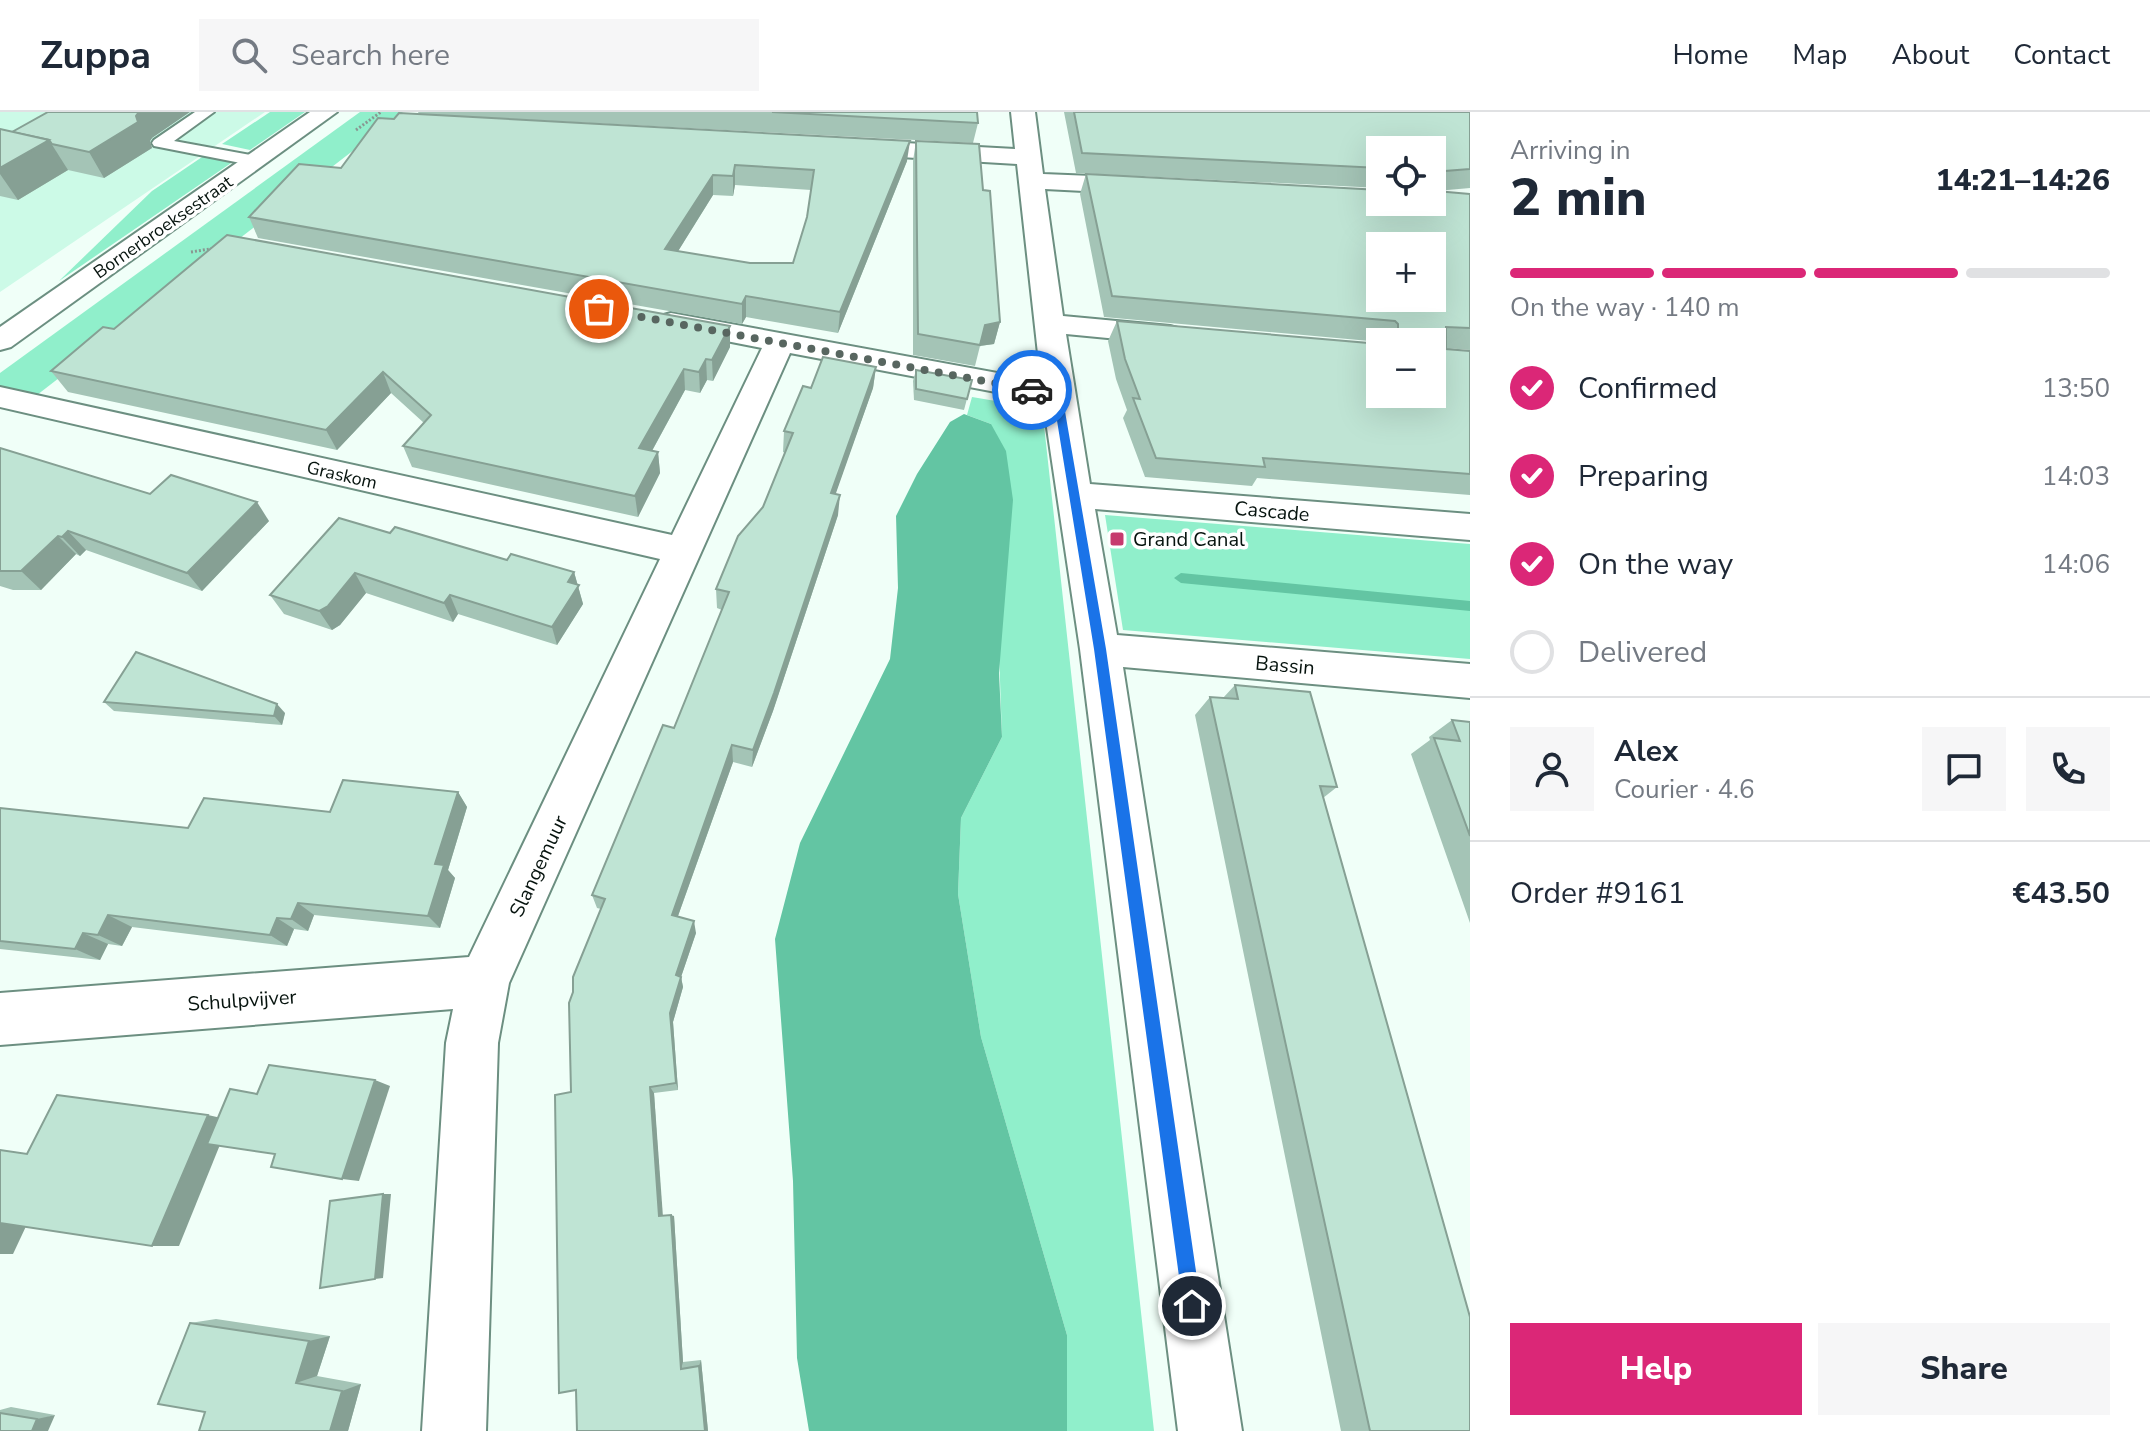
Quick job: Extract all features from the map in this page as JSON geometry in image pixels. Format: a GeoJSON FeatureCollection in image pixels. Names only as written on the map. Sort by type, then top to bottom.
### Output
{"type":"FeatureCollection","features":[{"type":"Feature","properties":{"kind":"street","name":"Bornerbroeksestraat"},"geometry":{"type":"LineString","coordinates":[[0,341],[325,112]]}},
{"type":"Feature","properties":{"kind":"street"},"geometry":{"type":"LineString","coordinates":[[1023,112],[1058,394],[1100,649],[1210,1431]]}},
{"type":"Feature","properties":{"kind":"street"},"geometry":{"type":"LineString","coordinates":[[826,146],[1163,187]]}},
{"type":"Feature","properties":{"kind":"street"},"geometry":{"type":"LineString","coordinates":[[640,317],[1058,394]]}},
{"type":"Feature","properties":{"kind":"street"},"geometry":{"type":"LineString","coordinates":[[1050,324],[1205,338]]}},
{"type":"Feature","properties":{"kind":"street","name":"Slangemuur"},"geometry":{"type":"LineString","coordinates":[[454,1431],[472,1043],[484,981],[780,342]]}},
{"type":"Feature","properties":{"kind":"street","name":"Graskom"},"geometry":{"type":"LineString","coordinates":[[0,397],[684,551]]}},
{"type":"Feature","properties":{"kind":"street","name":"Cascade"},"geometry":{"type":"LineString","coordinates":[[1075,495],[1470,527]]}},
{"type":"Feature","properties":{"kind":"street","name":"Bassin"},"geometry":{"type":"LineString","coordinates":[[1100,649],[1470,681]]}},
{"type":"Feature","properties":{"kind":"street","name":"Schulpvijver"},"geometry":{"type":"LineString","coordinates":[[0,1019],[484,981]]}},
{"type":"Feature","properties":{"kind":"lane"},"geometry":{"type":"LineString","coordinates":[[206,112],[160,143],[256,161]]}},
{"type":"Feature","properties":{"kind":"path"},"geometry":{"type":"LineString","coordinates":[[357,130],[369,131]]}},
{"type":"Feature","properties":{"kind":"shaded area"},"geometry":{"type":"Polygon","coordinates":[[[0,112],[265,112],[0,292],[0,112]]]}},
{"type":"Feature","properties":{"kind":"shaded area"},"geometry":{"type":"Polygon","coordinates":[[[270,112],[305,112],[250,150],[222,144],[270,112]]]}},
{"type":"Feature","properties":{"kind":"shaded area"},"geometry":{"type":"Polygon","coordinates":[[[360,112],[403,112],[37,395],[0,387],[0,373],[360,112]]]}},
{"type":"Feature","properties":{"kind":"shaded area"},"geometry":{"type":"Polygon","coordinates":[[[205,155],[234,161],[59,281],[152,191],[205,155]]]}},
{"type":"Feature","properties":{"kind":"shaded area"},"geometry":{"type":"Polygon","coordinates":[[[972,397],[1026,406],[1043,416],[1154,1431],[1067,1431],[1067,1335],[981,1037],[958,894],[961,818],[1002,737],[991,424],[967,415],[972,397]]]}},
{"type":"Feature","properties":{"kind":"shaded area"},"geometry":{"type":"Polygon","coordinates":[[[964,414],[991,424],[1006,451],[1013,500],[999,673],[1002,737],[961,818],[958,894],[981,1037],[1067,1335],[1067,1431],[809,1431],[797,1358],[793,1181],[775,939],[800,843],[890,659],[898,588],[896,516],[917,474],[950,422],[964,414]]]}},
{"type":"Feature","properties":{"kind":"shaded area"},"geometry":{"type":"Polygon","coordinates":[[[1105,515],[1470,544],[1470,659],[1123,630],[1105,515]]]}},
{"type":"Feature","properties":{"kind":"building"},"geometry":{"type":"Polygon","coordinates":[[[48,112],[139,112],[136,116],[138,122],[89,152],[12,132],[48,112]]]}},
{"type":"Feature","properties":{"kind":"building"},"geometry":{"type":"Polygon","coordinates":[[[772,112],[977,112],[978,123],[772,112]]]}},
{"type":"Feature","properties":{"kind":"building"},"geometry":{"type":"Polygon","coordinates":[[[1074,112],[1470,112],[1470,169],[1446,171],[1446,136],[1366,136],[1366,167],[1082,153],[1074,112]]]}},
{"type":"Feature","properties":{"kind":"building"},"geometry":{"type":"Polygon","coordinates":[[[399,113],[910,141],[840,312],[746,296],[742,304],[249,217],[299,164],[341,168],[378,118],[394,119],[399,113]],[[735,165],[733,176],[713,175],[665,249],[750,263],[793,263],[807,217],[814,170],[735,165]]]}},
{"type":"Feature","properties":{"kind":"building"},"geometry":{"type":"Polygon","coordinates":[[[0,129],[49,140],[0,168],[0,129]]]}},
{"type":"Feature","properties":{"kind":"building"},"geometry":{"type":"Polygon","coordinates":[[[916,141],[979,144],[983,190],[990,191],[1000,322],[985,325],[980,345],[918,334],[916,141]]]}},
{"type":"Feature","properties":{"kind":"building"},"geometry":{"type":"Polygon","coordinates":[[[1086,174],[1366,189],[1366,216],[1446,216],[1446,192],[1470,194],[1470,328],[1398,328],[1395,321],[1112,296],[1086,174]]]}},
{"type":"Feature","properties":{"kind":"building"},"geometry":{"type":"Polygon","coordinates":[[[227,235],[730,326],[712,360],[706,359],[699,372],[684,369],[639,448],[658,452],[635,496],[403,446],[431,415],[383,372],[326,430],[51,371],[103,327],[114,329],[227,235]]]}},
{"type":"Feature","properties":{"kind":"building"},"geometry":{"type":"Polygon","coordinates":[[[1117,321],[1366,343],[1366,408],[1446,408],[1446,349],[1470,351],[1470,474],[1263,458],[1265,467],[1156,458],[1133,398],[1140,399],[1125,359],[1117,321]]]}},
{"type":"Feature","properties":{"kind":"building"},"geometry":{"type":"Polygon","coordinates":[[[823,357],[876,367],[831,493],[840,495],[753,750],[732,745],[672,915],[694,921],[676,975],[681,977],[670,1013],[676,1083],[650,1087],[659,1216],[671,1215],[681,1369],[699,1366],[705,1431],[577,1431],[576,1390],[559,1393],[555,1095],[571,1092],[569,1003],[573,977],[605,899],[592,895],[663,725],[674,728],[729,592],[716,589],[738,536],[763,507],[793,433],[784,431],[803,386],[811,388],[823,357]]]}},
{"type":"Feature","properties":{"kind":"building"},"geometry":{"type":"Polygon","coordinates":[[[916,370],[972,380],[967,399],[916,389],[916,370]]]}},
{"type":"Feature","properties":{"kind":"building"},"geometry":{"type":"Polygon","coordinates":[[[0,448],[150,494],[171,475],[257,502],[187,573],[68,531],[62,537],[58,536],[21,571],[0,571],[0,448]]]}},
{"type":"Feature","properties":{"kind":"building"},"geometry":{"type":"Polygon","coordinates":[[[339,518],[390,533],[395,527],[507,560],[511,554],[574,572],[568,582],[579,585],[552,627],[450,595],[444,603],[355,573],[328,606],[319,611],[270,595],[339,518]]]}},
{"type":"Feature","properties":{"kind":"building"},"geometry":{"type":"Polygon","coordinates":[[[136,652],[277,704],[274,716],[104,702],[136,652]]]}},
{"type":"Feature","properties":{"kind":"building"},"geometry":{"type":"Polygon","coordinates":[[[1235,685],[1310,692],[1337,787],[1320,786],[1470,1317],[1470,1431],[1370,1431],[1210,697],[1238,699],[1235,685]]]}},
{"type":"Feature","properties":{"kind":"building"},"geometry":{"type":"Polygon","coordinates":[[[1452,720],[1470,722],[1470,836],[1434,738],[1460,741],[1452,720]]]}},
{"type":"Feature","properties":{"kind":"building"},"geometry":{"type":"Polygon","coordinates":[[[343,780],[458,792],[435,864],[444,865],[428,916],[298,903],[291,919],[277,918],[270,935],[108,915],[98,935],[83,933],[75,949],[0,941],[0,808],[188,828],[204,798],[330,812],[343,780]]]}},
{"type":"Feature","properties":{"kind":"building"},"geometry":{"type":"Polygon","coordinates":[[[269,1065],[375,1080],[342,1179],[271,1167],[275,1154],[207,1144],[230,1089],[257,1094],[269,1065]]]}},
{"type":"Feature","properties":{"kind":"building"},"geometry":{"type":"Polygon","coordinates":[[[57,1095],[208,1115],[152,1246],[0,1223],[0,1150],[27,1154],[57,1095]]]}},
{"type":"Feature","properties":{"kind":"building"},"geometry":{"type":"Polygon","coordinates":[[[383,1194],[375,1279],[320,1288],[330,1201],[383,1194]]]}},
{"type":"Feature","properties":{"kind":"building"},"geometry":{"type":"Polygon","coordinates":[[[190,1323],[309,1341],[296,1383],[342,1391],[330,1431],[199,1431],[205,1412],[158,1404],[190,1323]]]}},
{"type":"Feature","properties":{"kind":"building"},"geometry":{"type":"Polygon","coordinates":[[[0,1413],[37,1419],[32,1431],[0,1431],[0,1413]]]}},
{"type":"Feature","properties":{"kind":"waterway"},"geometry":{"type":"LineString","coordinates":[[1181,578],[1470,606]]}},
{"type":"Feature","properties":{"kind":"way so far"},"geometry":{"type":"LineString","coordinates":[[599,309],[1032,390]]}},
{"type":"Feature","properties":{"kind":"place","name":"Grand Canal"},"geometry":{"type":"Point","coordinates":[1117,539]}},
{"type":"Feature","properties":{"kind":"route"},"geometry":{"type":"LineString","coordinates":[[1032,390],[1058,394],[1100,649],[1192,1306]]}}]}
